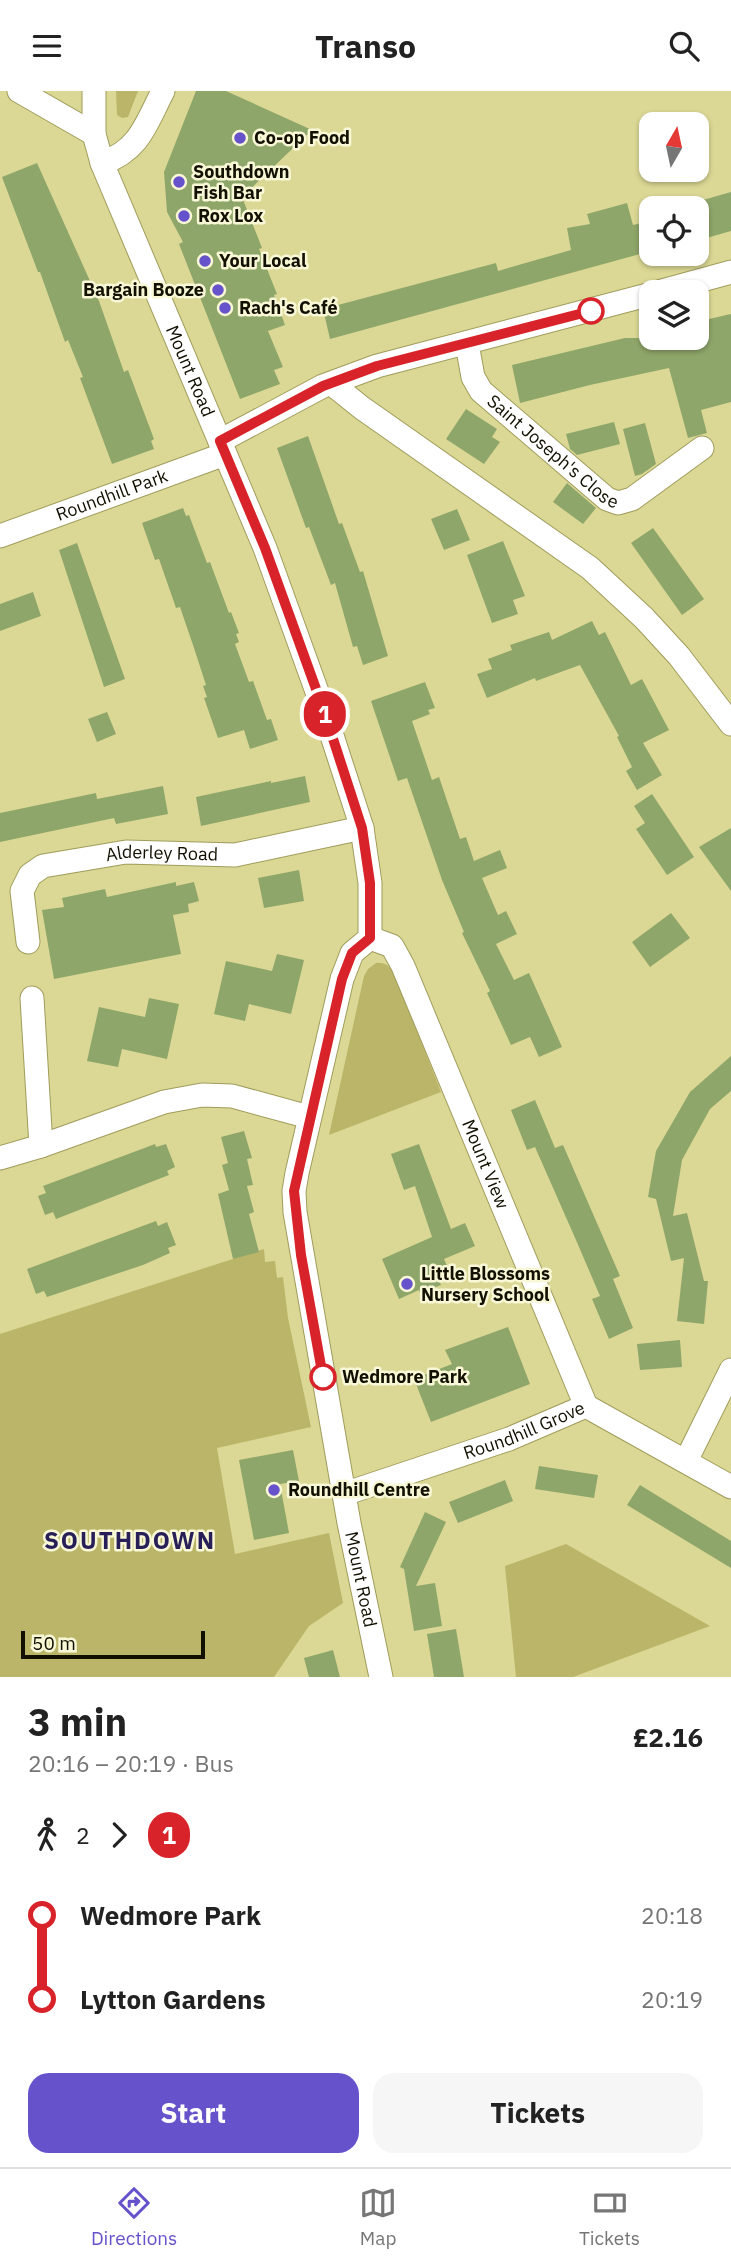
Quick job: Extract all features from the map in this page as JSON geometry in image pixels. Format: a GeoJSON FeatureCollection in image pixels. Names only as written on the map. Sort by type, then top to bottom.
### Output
{"type":"FeatureCollection","features":[{"type":"Feature","properties":{"kind":"street"},"geometry":{"type":"LineString","coordinates":[[19,91],[94,134]]}},
{"type":"Feature","properties":{"kind":"street","name":"Mount Road"},"geometry":{"type":"LineString","coordinates":[[94,91],[94,134],[102,163],[269,559],[324,711],[362,828],[370,883],[370,938],[352,953],[342,979],[294,1191],[295,1212],[344,1495],[381,1677]]}},
{"type":"Feature","properties":{"kind":"street"},"geometry":{"type":"LineString","coordinates":[[102,163],[127,151],[136,142],[163,91]]}},
{"type":"Feature","properties":{"kind":"street"},"geometry":{"type":"LineString","coordinates":[[702,280],[731,272]]}},
{"type":"Feature","properties":{"kind":"street","name":"Roundhill Park"},"geometry":{"type":"LineString","coordinates":[[0,536],[222,447],[323,386],[377,366],[639,297]]}},
{"type":"Feature","properties":{"kind":"street","name":"Saint Joseph's Close"},"geometry":{"type":"LineString","coordinates":[[467,344],[474,377],[481,391],[607,499],[618,503],[632,499],[702,448]]}},
{"type":"Feature","properties":{"kind":"street"},"geometry":{"type":"LineString","coordinates":[[332,384],[362,408],[590,568],[644,618],[679,656],[731,724]]}},
{"type":"Feature","properties":{"kind":"street","name":"Alderley Road"},"geometry":{"type":"LineString","coordinates":[[28,942],[22,891],[30,876],[43,866],[126,852],[235,855],[362,828]]}},
{"type":"Feature","properties":{"kind":"street","name":"Mount View"},"geometry":{"type":"LineString","coordinates":[[370,938],[392,946],[403,966],[586,1406]]}},
{"type":"Feature","properties":{"kind":"street"},"geometry":{"type":"LineString","coordinates":[[32,998],[41,1146]]}},
{"type":"Feature","properties":{"kind":"street"},"geometry":{"type":"LineString","coordinates":[[0,1158],[164,1102],[202,1094],[232,1097],[309,1117]]}},
{"type":"Feature","properties":{"kind":"street"},"geometry":{"type":"LineString","coordinates":[[686,1461],[731,1370]]}},
{"type":"Feature","properties":{"kind":"street","name":"Roundhill Grove"},"geometry":{"type":"LineString","coordinates":[[344,1495],[509,1439],[586,1406],[731,1487]]}},
{"type":"Feature","properties":{"kind":"shaded area"},"geometry":{"type":"Polygon","coordinates":[[[116,91],[138,91],[128,117],[117,115],[116,91]]]}},
{"type":"Feature","properties":{"kind":"shaded area"},"geometry":{"type":"Polygon","coordinates":[[[376,963],[386,965],[394,973],[441,1092],[329,1135],[364,976],[376,963]]]}},
{"type":"Feature","properties":{"kind":"shaded area"},"geometry":{"type":"Polygon","coordinates":[[[264,1249],[265,1262],[275,1261],[277,1278],[283,1277],[288,1318],[311,1427],[217,1448],[235,1554],[329,1533],[343,1603],[309,1626],[274,1677],[0,1677],[0,1334],[264,1249]]]}},
{"type":"Feature","properties":{"kind":"shaded area"},"geometry":{"type":"Polygon","coordinates":[[[566,1544],[710,1626],[573,1677],[516,1677],[505,1566],[566,1544]]]}},
{"type":"Feature","properties":{"kind":"building"},"geometry":{"type":"Polygon","coordinates":[[[196,91],[226,91],[312,130],[242,197],[262,248],[259,249],[277,294],[274,295],[285,325],[268,331],[283,367],[274,370],[280,384],[240,399],[179,244],[183,242],[167,212],[164,172],[196,91]]]}},
{"type":"Feature","properties":{"kind":"building"},"geometry":{"type":"Polygon","coordinates":[[[37,163],[99,301],[124,372],[128,370],[154,439],[151,441],[154,449],[112,464],[80,378],[83,377],[68,340],[65,342],[2,177],[37,163]]]}},
{"type":"Feature","properties":{"kind":"building"},"geometry":{"type":"Polygon","coordinates":[[[731,192],[731,231],[709,237],[709,198],[731,192]]]}},
{"type":"Feature","properties":{"kind":"building"},"geometry":{"type":"Polygon","coordinates":[[[627,203],[633,225],[639,224],[639,254],[330,339],[323,309],[496,263],[498,271],[571,250],[567,228],[590,224],[587,214],[627,203]]]}},
{"type":"Feature","properties":{"kind":"building"},"geometry":{"type":"Polygon","coordinates":[[[731,314],[731,402],[701,410],[707,433],[688,438],[669,368],[520,403],[512,365],[625,338],[639,338],[639,350],[709,350],[709,319],[731,314]]]}},
{"type":"Feature","properties":{"kind":"building"},"geometry":{"type":"Polygon","coordinates":[[[466,409],[497,429],[492,437],[500,442],[484,464],[446,439],[466,409]]]}},
{"type":"Feature","properties":{"kind":"building"},"geometry":{"type":"Polygon","coordinates":[[[614,422],[620,444],[577,455],[570,449],[566,434],[614,422]]]}},
{"type":"Feature","properties":{"kind":"building"},"geometry":{"type":"Polygon","coordinates":[[[645,423],[656,464],[635,476],[623,429],[645,423]]]}},
{"type":"Feature","properties":{"kind":"building"},"geometry":{"type":"Polygon","coordinates":[[[308,436],[339,524],[342,523],[360,572],[363,571],[388,656],[363,665],[357,646],[353,647],[335,583],[331,585],[309,527],[306,528],[277,448],[308,436]]]}},
{"type":"Feature","properties":{"kind":"building"},"geometry":{"type":"Polygon","coordinates":[[[567,483],[596,508],[583,524],[553,502],[567,483]]]}},
{"type":"Feature","properties":{"kind":"building"},"geometry":{"type":"Polygon","coordinates":[[[183,508],[186,516],[189,515],[207,563],[210,562],[229,613],[231,612],[239,633],[236,634],[239,642],[235,644],[249,682],[253,681],[267,720],[271,719],[278,740],[250,749],[244,730],[218,738],[204,698],[207,697],[203,686],[206,685],[180,607],[176,608],[159,559],[155,560],[142,523],[183,508]]]}},
{"type":"Feature","properties":{"kind":"building"},"geometry":{"type":"Polygon","coordinates":[[[457,509],[470,540],[444,550],[431,519],[457,509]]]}},
{"type":"Feature","properties":{"kind":"building"},"geometry":{"type":"Polygon","coordinates":[[[653,528],[704,599],[682,615],[631,543],[653,528]]]}},
{"type":"Feature","properties":{"kind":"building"},"geometry":{"type":"Polygon","coordinates":[[[503,541],[525,596],[513,600],[518,614],[492,623],[467,555],[503,541]]]}},
{"type":"Feature","properties":{"kind":"building"},"geometry":{"type":"Polygon","coordinates":[[[77,543],[125,679],[104,687],[59,550],[77,543]]]}},
{"type":"Feature","properties":{"kind":"building"},"geometry":{"type":"Polygon","coordinates":[[[33,592],[41,616],[0,631],[0,604],[33,592]]]}},
{"type":"Feature","properties":{"kind":"building"},"geometry":{"type":"Polygon","coordinates":[[[592,621],[599,635],[605,632],[631,685],[642,679],[669,730],[643,743],[662,775],[637,790],[626,771],[632,767],[617,737],[619,736],[580,665],[536,681],[535,678],[487,698],[477,674],[492,669],[488,659],[512,650],[510,645],[549,632],[552,640],[592,621]]]}},
{"type":"Feature","properties":{"kind":"building"},"geometry":{"type":"Polygon","coordinates":[[[425,682],[435,708],[428,710],[430,714],[412,721],[432,780],[439,777],[460,839],[466,837],[474,861],[500,850],[507,868],[482,878],[498,915],[506,911],[517,934],[496,944],[514,980],[529,973],[562,1047],[539,1057],[530,1037],[511,1045],[487,993],[490,991],[462,933],[464,932],[442,880],[407,778],[398,781],[371,701],[425,682]]]}},
{"type":"Feature","properties":{"kind":"building"},"geometry":{"type":"Polygon","coordinates":[[[107,712],[116,734],[97,742],[88,719],[107,712]]]}},
{"type":"Feature","properties":{"kind":"building"},"geometry":{"type":"Polygon","coordinates":[[[305,776],[310,802],[201,826],[196,797],[305,776]]]}},
{"type":"Feature","properties":{"kind":"building"},"geometry":{"type":"Polygon","coordinates":[[[163,786],[168,814],[116,824],[114,818],[0,842],[0,813],[96,793],[97,799],[163,786]]]}},
{"type":"Feature","properties":{"kind":"building"},"geometry":{"type":"Polygon","coordinates":[[[652,794],[694,857],[667,875],[636,829],[645,823],[634,806],[652,794]]]}},
{"type":"Feature","properties":{"kind":"building"},"geometry":{"type":"Polygon","coordinates":[[[731,828],[731,891],[699,847],[731,828]]]}},
{"type":"Feature","properties":{"kind":"building"},"geometry":{"type":"Polygon","coordinates":[[[299,870],[304,901],[264,908],[258,878],[299,870]]]}},
{"type":"Feature","properties":{"kind":"building"},"geometry":{"type":"Polygon","coordinates":[[[176,882],[176,886],[194,882],[199,901],[188,904],[189,912],[173,915],[181,954],[54,979],[42,910],[64,907],[62,898],[105,889],[107,897],[176,882]]]}},
{"type":"Feature","properties":{"kind":"building"},"geometry":{"type":"Polygon","coordinates":[[[671,913],[690,938],[650,967],[632,942],[671,913]]]}},
{"type":"Feature","properties":{"kind":"building"},"geometry":{"type":"Polygon","coordinates":[[[277,954],[304,960],[291,1014],[249,1004],[245,1021],[214,1014],[226,961],[272,971],[277,954]]]}},
{"type":"Feature","properties":{"kind":"building"},"geometry":{"type":"Polygon","coordinates":[[[149,998],[179,1004],[167,1059],[122,1049],[118,1067],[87,1061],[99,1007],[145,1017],[149,998]]]}},
{"type":"Feature","properties":{"kind":"building"},"geometry":{"type":"Polygon","coordinates":[[[731,1056],[731,1091],[710,1109],[682,1160],[673,1216],[687,1213],[704,1281],[708,1281],[704,1324],[677,1321],[684,1258],[671,1261],[656,1199],[648,1197],[656,1151],[690,1092],[731,1056]]]}},
{"type":"Feature","properties":{"kind":"building"},"geometry":{"type":"Polygon","coordinates":[[[535,1100],[555,1148],[563,1145],[620,1276],[613,1279],[633,1328],[609,1339],[592,1299],[600,1296],[535,1147],[527,1150],[511,1110],[535,1100]]]}},
{"type":"Feature","properties":{"kind":"building"},"geometry":{"type":"Polygon","coordinates":[[[244,1131],[252,1158],[247,1159],[253,1185],[247,1186],[254,1212],[249,1214],[259,1252],[233,1259],[218,1194],[229,1190],[222,1165],[228,1163],[221,1137],[244,1131]]]}},
{"type":"Feature","properties":{"kind":"building"},"geometry":{"type":"Polygon","coordinates":[[[155,1144],[156,1147],[166,1144],[175,1167],[167,1171],[169,1175],[56,1219],[53,1212],[45,1215],[38,1196],[46,1193],[43,1186],[155,1144]]]}},
{"type":"Feature","properties":{"kind":"building"},"geometry":{"type":"Polygon","coordinates":[[[419,1144],[451,1229],[465,1223],[475,1246],[444,1259],[450,1273],[438,1278],[441,1285],[420,1293],[419,1290],[399,1299],[382,1259],[432,1237],[415,1186],[404,1190],[391,1154],[419,1144]]]}},
{"type":"Feature","properties":{"kind":"building"},"geometry":{"type":"Polygon","coordinates":[[[156,1221],[158,1226],[167,1222],[176,1245],[168,1248],[170,1253],[143,1265],[47,1297],[44,1291],[36,1294],[27,1269],[156,1221]]]}},
{"type":"Feature","properties":{"kind":"building"},"geometry":{"type":"Polygon","coordinates":[[[508,1327],[530,1384],[431,1422],[414,1379],[452,1364],[445,1350],[508,1327]]]}},
{"type":"Feature","properties":{"kind":"building"},"geometry":{"type":"Polygon","coordinates":[[[680,1340],[682,1367],[640,1370],[637,1344],[680,1340]]]}},
{"type":"Feature","properties":{"kind":"building"},"geometry":{"type":"Polygon","coordinates":[[[293,1450],[299,1481],[280,1484],[289,1533],[254,1540],[239,1460],[293,1450]]]}},
{"type":"Feature","properties":{"kind":"building"},"geometry":{"type":"Polygon","coordinates":[[[539,1466],[598,1475],[594,1498],[535,1489],[539,1466]]]}},
{"type":"Feature","properties":{"kind":"building"},"geometry":{"type":"Polygon","coordinates":[[[505,1480],[513,1501],[458,1523],[449,1502],[505,1480]]]}},
{"type":"Feature","properties":{"kind":"building"},"geometry":{"type":"Polygon","coordinates":[[[640,1485],[731,1541],[731,1568],[627,1505],[640,1485]]]}},
{"type":"Feature","properties":{"kind":"building"},"geometry":{"type":"Polygon","coordinates":[[[425,1512],[446,1522],[416,1586],[435,1583],[442,1626],[414,1631],[404,1569],[400,1567],[425,1512]]]}},
{"type":"Feature","properties":{"kind":"building"},"geometry":{"type":"Polygon","coordinates":[[[456,1629],[464,1677],[434,1677],[427,1634],[456,1629]]]}},
{"type":"Feature","properties":{"kind":"building"},"geometry":{"type":"Polygon","coordinates":[[[333,1650],[340,1677],[309,1677],[304,1658],[333,1650]]]}},
{"type":"Feature","properties":{"kind":"bus line","name":"1"},"geometry":{"type":"LineString","coordinates":[[323,1377],[301,1255],[294,1191],[342,979],[352,953],[370,938],[368,856],[362,828],[324,711],[265,548],[220,441],[323,386],[377,366],[591,311]]}},
{"type":"Feature","properties":{"kind":"place","name":"Co-op Food"},"geometry":{"type":"Point","coordinates":[240,138]}},
{"type":"Feature","properties":{"kind":"place","name":"Southdown Fish Bar"},"geometry":{"type":"Point","coordinates":[179,182]}},
{"type":"Feature","properties":{"kind":"place","name":"Rox Lox"},"geometry":{"type":"Point","coordinates":[184,216]}},
{"type":"Feature","properties":{"kind":"place","name":"Your Local"},"geometry":{"type":"Point","coordinates":[205,261]}},
{"type":"Feature","properties":{"kind":"place","name":"Bargain Booze"},"geometry":{"type":"Point","coordinates":[218,290]}},
{"type":"Feature","properties":{"kind":"place","name":"Rach's Café"},"geometry":{"type":"Point","coordinates":[225,308]}},
{"type":"Feature","properties":{"kind":"place","name":"Little Blossoms Nursery School"},"geometry":{"type":"Point","coordinates":[407,1284]}},
{"type":"Feature","properties":{"kind":"place","name":"Wedmore Park"},"geometry":{"type":"Point","coordinates":[323,1377]}},
{"type":"Feature","properties":{"kind":"place","name":"Roundhill Centre"},"geometry":{"type":"Point","coordinates":[274,1490]}},
{"type":"Feature","properties":{"kind":"district","name":"SOUTHDOWN"},"geometry":{"type":"Point","coordinates":[130,1541]}}]}
